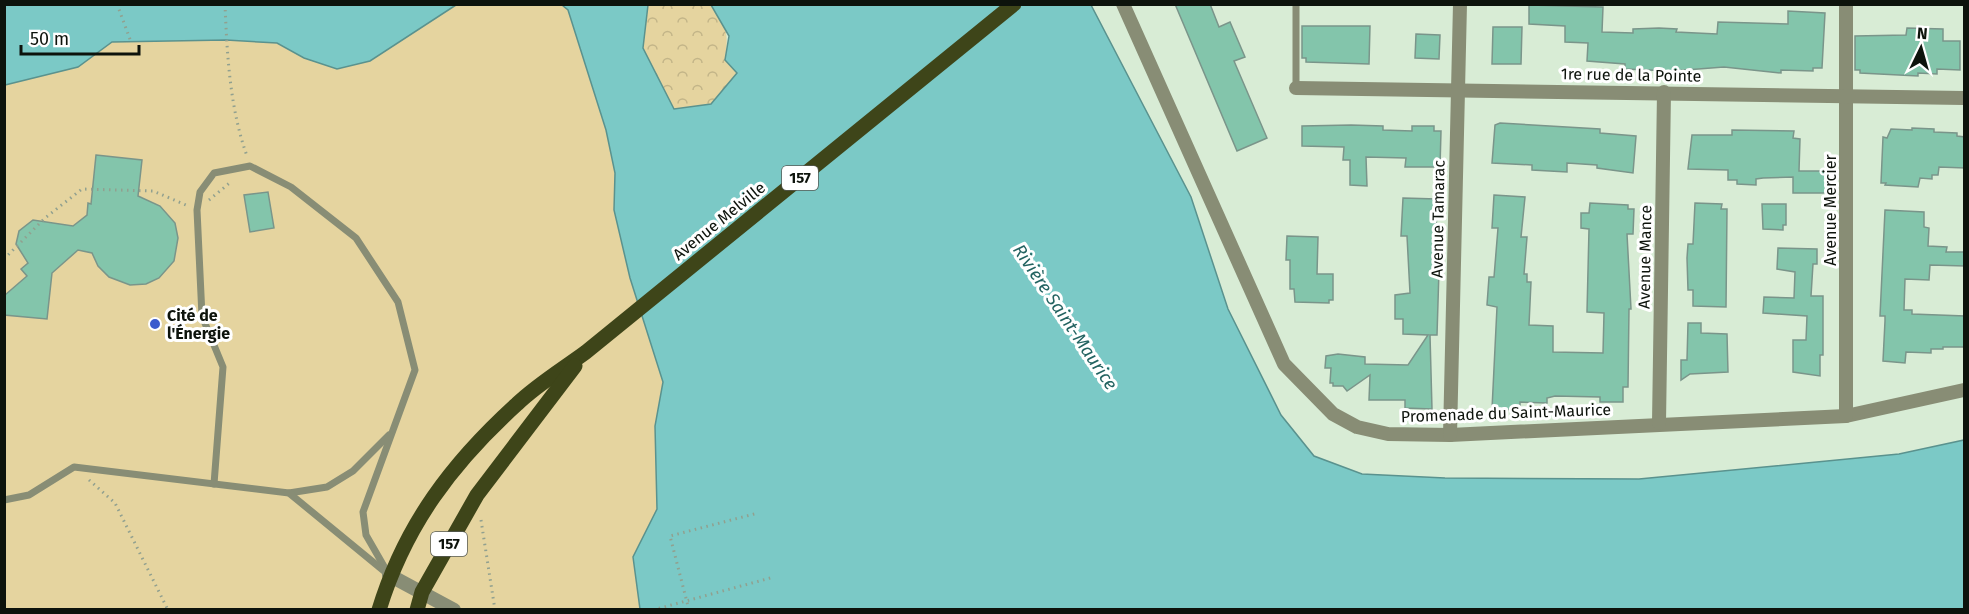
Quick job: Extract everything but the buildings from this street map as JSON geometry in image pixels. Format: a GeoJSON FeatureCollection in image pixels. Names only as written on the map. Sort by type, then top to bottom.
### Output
{"type":"FeatureCollection","features":[{"type":"Feature","properties":{"kind":"main road","name":"Avenue Melville"},"geometry":{"type":"LineString","coordinates":[[379,609],[389,575],[416,521],[453,468],[518,402],[586,352],[1014,4]]}},
{"type":"Feature","properties":{"kind":"main road","name":"Avenue Melville"},"geometry":{"type":"LineString","coordinates":[[477,495],[586,352]]}},
{"type":"Feature","properties":{"kind":"main road","name":"157"},"geometry":{"type":"LineString","coordinates":[[417,609],[422,592],[477,495]]}},
{"type":"Feature","properties":{"kind":"street","name":"Promenade du Saint-Maurice"},"geometry":{"type":"LineString","coordinates":[[1123,4],[1284,364],[1333,414],[1357,427],[1388,434],[1450,435],[1659,423],[1846,416],[1965,390]]}},
{"type":"Feature","properties":{"kind":"street","name":"Avenue Tamarac"},"geometry":{"type":"LineString","coordinates":[[1450,435],[1460,4]]}},
{"type":"Feature","properties":{"kind":"street","name":"Avenue Mercier"},"geometry":{"type":"LineString","coordinates":[[1846,4],[1846,416]]}},
{"type":"Feature","properties":{"kind":"street","name":"1re rue de la Pointe"},"geometry":{"type":"LineString","coordinates":[[1296,88],[1458,88],[1965,98]]}},
{"type":"Feature","properties":{"kind":"street","name":"Avenue Mance"},"geometry":{"type":"LineString","coordinates":[[1659,423],[1664,92]]}},
{"type":"Feature","properties":{"kind":"street"},"geometry":{"type":"LineString","coordinates":[[389,575],[454,609]]}},
{"type":"Feature","properties":{"kind":"lane"},"geometry":{"type":"LineString","coordinates":[[1296,4],[1296,88]]}},
{"type":"Feature","properties":{"kind":"lane"},"geometry":{"type":"LineString","coordinates":[[214,484],[223,367],[202,316],[197,210],[200,192],[214,173],[250,166],[291,187],[356,238],[398,302],[416,370],[363,512],[366,535],[389,575]]}},
{"type":"Feature","properties":{"kind":"lane"},"geometry":{"type":"LineString","coordinates":[[4,500],[29,495],[74,467],[289,493],[327,487],[353,471],[393,431]]}},
{"type":"Feature","properties":{"kind":"lane"},"geometry":{"type":"LineString","coordinates":[[289,493],[389,575]]}},
{"type":"Feature","properties":{"kind":"path"},"geometry":{"type":"LineString","coordinates":[[117,4],[131,42]]}},
{"type":"Feature","properties":{"kind":"path"},"geometry":{"type":"LineString","coordinates":[[4,259],[45,218],[82,189],[153,191],[197,210],[250,166],[238,130],[226,40],[225,4]]}},
{"type":"Feature","properties":{"kind":"path"},"geometry":{"type":"LineString","coordinates":[[74,467],[116,503],[168,609]]}},
{"type":"Feature","properties":{"kind":"path"},"geometry":{"type":"LineString","coordinates":[[477,495],[495,609]]}},
{"type":"Feature","properties":{"kind":"path"},"geometry":{"type":"LineString","coordinates":[[689,609],[670,536],[758,513]]}},
{"type":"Feature","properties":{"kind":"path"},"geometry":{"type":"LineString","coordinates":[[653,609],[687,602],[774,576]]}},
{"type":"Feature","properties":{"kind":"green space"},"geometry":{"type":"Polygon","coordinates":[[[562,4],[568,10],[606,130],[615,173],[614,210],[630,278],[663,382],[655,426],[657,509],[633,557],[640,609],[5,610],[5,85],[78,67],[111,42],[226,40],[277,43],[304,58],[456,5],[562,4]]]}},
{"type":"Feature","properties":{"kind":"green space"},"geometry":{"type":"Polygon","coordinates":[[[648,5],[711,5],[720,19],[727,37],[725,60],[737,73],[711,104],[674,109],[643,48],[648,5]]]}},
{"type":"Feature","properties":{"kind":"water"},"geometry":{"type":"Polygon","coordinates":[[[5,4],[456,5],[370,61],[337,69],[304,58],[277,43],[226,40],[112,42],[78,67],[5,85],[5,4]]]}},
{"type":"Feature","properties":{"kind":"water","name":"Rivière Saint-Maurice"},"geometry":{"type":"Polygon","coordinates":[[[562,5],[648,5],[643,48],[674,109],[711,104],[737,73],[725,60],[729,36],[711,5],[1091,5],[1191,197],[1228,309],[1281,415],[1314,456],[1362,474],[1445,478],[1639,479],[1899,454],[1964,440],[1964,609],[640,609],[633,557],[657,509],[655,426],[663,382],[630,278],[614,210],[615,173],[606,130],[568,10],[562,5]]]}},
{"type":"Feature","properties":{"kind":"place","name":"Cité de l'Énergie"},"geometry":{"type":"Point","coordinates":[155,324]}}]}
